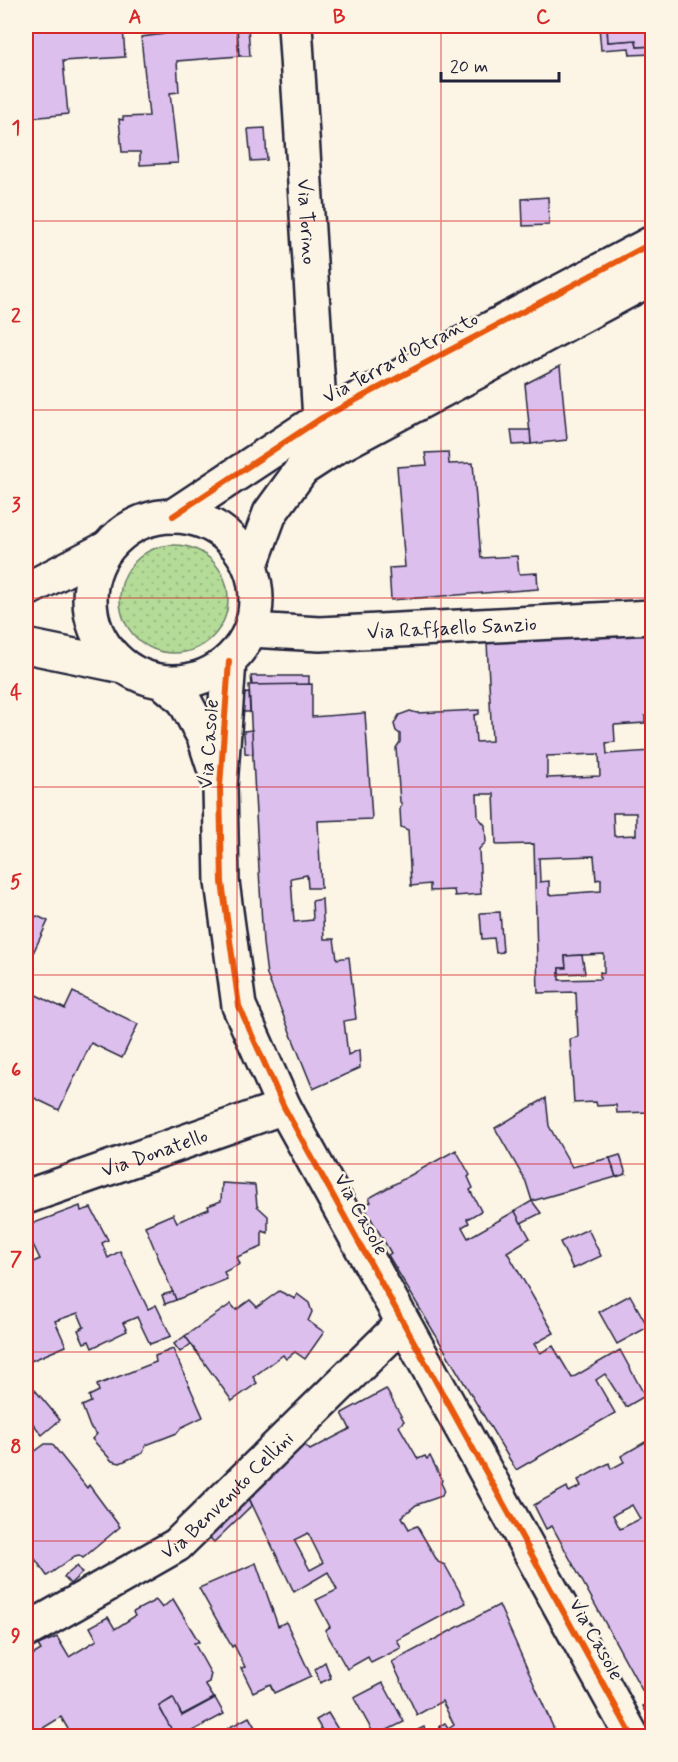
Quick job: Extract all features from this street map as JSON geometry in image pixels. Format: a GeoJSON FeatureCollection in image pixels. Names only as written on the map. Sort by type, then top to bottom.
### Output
{"type":"FeatureCollection","features":[{"type":"Feature","properties":{"kind":"street","name":"Via Torino"},"geometry":{"type":"LineString","coordinates":[[296,26],[320,419]]}},
{"type":"Feature","properties":{"kind":"street","name":"Via Terra d'Otranto"},"geometry":{"type":"LineString","coordinates":[[173,516],[320,419],[652,243]]}},
{"type":"Feature","properties":{"kind":"street"},"geometry":{"type":"LineString","coordinates":[[250,567],[270,513],[302,469],[336,447],[652,278]]}},
{"type":"Feature","properties":{"kind":"street"},"geometry":{"type":"LineString","coordinates":[[173,516],[192,518],[211,525],[227,536],[240,550],[250,567],[256,588],[256,610],[251,630],[242,647],[229,662],[209,675],[187,682],[163,682],[142,677],[123,666],[107,651],[96,632],[91,610],[91,589],[97,567],[107,549],[121,535],[136,525],[154,518],[173,516]]}},
{"type":"Feature","properties":{"kind":"street"},"geometry":{"type":"LineString","coordinates":[[26,590],[107,549]]}},
{"type":"Feature","properties":{"kind":"street","name":"Via Raffaello Sanzio"},"geometry":{"type":"LineString","coordinates":[[251,630],[320,634],[652,617]]}},
{"type":"Feature","properties":{"kind":"street"},"geometry":{"type":"LineString","coordinates":[[26,646],[123,666]]}},
{"type":"Feature","properties":{"kind":"street","name":"Via Casole"},"geometry":{"type":"LineString","coordinates":[[229,662],[220,787],[222,882],[239,1006],[284,1107],[632,1737]]}},
{"type":"Feature","properties":{"kind":"street","name":"Via Casole"},"geometry":{"type":"LineString","coordinates":[[163,682],[184,700],[204,737],[220,787]]}},
{"type":"Feature","properties":{"kind":"street","name":"Via Donatello"},"geometry":{"type":"LineString","coordinates":[[26,1197],[284,1107]]}},
{"type":"Feature","properties":{"kind":"street","name":"Via Benvenuto Cellini"},"geometry":{"type":"LineString","coordinates":[[26,1631],[177,1545],[403,1323]]}},
{"type":"Feature","properties":{"kind":"green space"},"geometry":{"type":"Polygon","coordinates":[[[174,545],[195,549],[212,561],[224,578],[228,599],[224,620],[212,637],[195,649],[174,653],[153,649],[136,637],[124,620],[120,599],[124,578],[136,561],[153,549],[174,545]]]}},
{"type":"Feature","properties":{"kind":"building"},"geometry":{"type":"Polygon","coordinates":[[[26,26],[123,26],[125,57],[63,61],[68,114],[31,118],[26,26]]]}},
{"type":"Feature","properties":{"kind":"building"},"geometry":{"type":"Polygon","coordinates":[[[163,26],[237,26],[239,56],[177,61],[179,92],[170,93],[178,163],[140,165],[140,152],[122,152],[119,119],[149,116],[141,37],[164,34],[163,26]]]}},
{"type":"Feature","properties":{"kind":"building"},"geometry":{"type":"Polygon","coordinates":[[[237,26],[248,26],[250,56],[239,56],[237,26]]]}},
{"type":"Feature","properties":{"kind":"building"},"geometry":{"type":"Polygon","coordinates":[[[599,26],[607,26],[608,42],[636,40],[637,47],[652,46],[652,54],[630,55],[629,48],[601,50],[599,26]]]}},
{"type":"Feature","properties":{"kind":"building"},"geometry":{"type":"Polygon","coordinates":[[[607,26],[652,26],[652,46],[637,47],[636,40],[608,42],[607,26]]]}},
{"type":"Feature","properties":{"kind":"building"},"geometry":{"type":"Polygon","coordinates":[[[265,128],[267,160],[251,161],[248,129],[265,128]]]}},
{"type":"Feature","properties":{"kind":"building"},"geometry":{"type":"Polygon","coordinates":[[[548,197],[549,225],[523,226],[522,199],[548,197]]]}},
{"type":"Feature","properties":{"kind":"building"},"geometry":{"type":"Polygon","coordinates":[[[560,366],[567,440],[531,444],[525,384],[560,366]]]}},
{"type":"Feature","properties":{"kind":"building"},"geometry":{"type":"Polygon","coordinates":[[[511,430],[530,430],[531,444],[513,445],[511,430]]]}},
{"type":"Feature","properties":{"kind":"building"},"geometry":{"type":"Polygon","coordinates":[[[448,452],[449,464],[473,463],[481,558],[517,556],[519,574],[537,573],[538,589],[391,600],[389,568],[405,567],[397,467],[427,465],[425,453],[448,452]]]}},
{"type":"Feature","properties":{"kind":"building"},"geometry":{"type":"Polygon","coordinates":[[[652,633],[652,716],[645,716],[645,723],[614,725],[615,742],[606,743],[607,754],[652,751],[652,1112],[617,1113],[616,1105],[597,1106],[596,1102],[574,1103],[570,1039],[578,1037],[576,992],[538,993],[534,844],[496,845],[494,794],[477,794],[478,817],[485,825],[486,842],[479,849],[481,894],[455,896],[454,890],[430,891],[430,884],[411,886],[408,830],[401,827],[402,804],[396,748],[400,742],[400,734],[396,731],[394,724],[399,715],[410,711],[417,713],[479,710],[479,714],[474,715],[476,742],[492,741],[487,642],[652,633]],[[599,754],[547,756],[547,778],[600,776],[599,754]],[[613,813],[614,836],[636,835],[636,813],[613,813]],[[594,856],[539,858],[540,882],[549,881],[549,895],[601,891],[601,879],[596,880],[594,856]],[[604,954],[565,956],[566,968],[559,968],[559,980],[600,979],[600,972],[604,973],[604,954]]]}},
{"type":"Feature","properties":{"kind":"building"},"geometry":{"type":"Polygon","coordinates":[[[251,676],[309,676],[309,685],[252,685],[251,676]]]}},
{"type":"Feature","properties":{"kind":"building"},"geometry":{"type":"Polygon","coordinates":[[[312,684],[312,717],[365,713],[372,819],[318,821],[321,888],[308,888],[307,875],[291,878],[294,922],[313,920],[312,901],[322,899],[324,939],[334,939],[337,959],[349,957],[356,1019],[344,1021],[348,1055],[359,1050],[360,1068],[313,1089],[267,975],[263,943],[249,685],[312,684]]]}},
{"type":"Feature","properties":{"kind":"building"},"geometry":{"type":"Polygon","coordinates":[[[249,693],[250,712],[243,712],[243,694],[249,693]]]}},
{"type":"Feature","properties":{"kind":"building"},"geometry":{"type":"Polygon","coordinates":[[[252,730],[253,754],[245,753],[244,731],[252,730]]]}},
{"type":"Feature","properties":{"kind":"building"},"geometry":{"type":"Polygon","coordinates":[[[500,912],[503,952],[496,953],[494,938],[482,939],[480,913],[500,912]]]}},
{"type":"Feature","properties":{"kind":"building"},"geometry":{"type":"Polygon","coordinates":[[[37,916],[48,921],[26,968],[26,920],[37,916]]]}},
{"type":"Feature","properties":{"kind":"building"},"geometry":{"type":"Polygon","coordinates":[[[582,955],[585,973],[559,974],[559,968],[566,968],[565,956],[582,955]]]}},
{"type":"Feature","properties":{"kind":"building"},"geometry":{"type":"Polygon","coordinates":[[[26,990],[65,1009],[73,992],[138,1024],[122,1058],[91,1043],[59,1110],[26,1094],[26,990]]]}},
{"type":"Feature","properties":{"kind":"building"},"geometry":{"type":"Polygon","coordinates":[[[546,1098],[549,1126],[572,1167],[610,1158],[616,1177],[532,1201],[526,1182],[495,1128],[546,1098]]]}},
{"type":"Feature","properties":{"kind":"building"},"geometry":{"type":"Polygon","coordinates":[[[456,1150],[470,1175],[468,1177],[473,1188],[470,1190],[481,1211],[467,1219],[469,1223],[462,1227],[468,1238],[515,1211],[530,1238],[507,1252],[554,1333],[534,1344],[540,1353],[553,1346],[572,1378],[620,1350],[645,1396],[626,1407],[605,1374],[596,1380],[615,1413],[516,1470],[388,1255],[391,1253],[363,1205],[371,1202],[369,1198],[456,1150]]]}},
{"type":"Feature","properties":{"kind":"building"},"geometry":{"type":"Polygon","coordinates":[[[620,1155],[626,1174],[616,1177],[610,1158],[620,1155]]]}},
{"type":"Feature","properties":{"kind":"building"},"geometry":{"type":"Polygon","coordinates":[[[222,1183],[255,1185],[257,1206],[268,1216],[268,1233],[262,1231],[262,1247],[237,1257],[240,1264],[224,1272],[227,1279],[176,1300],[145,1226],[173,1214],[177,1222],[209,1209],[208,1206],[221,1201],[222,1183]]]}},
{"type":"Feature","properties":{"kind":"building"},"geometry":{"type":"Polygon","coordinates":[[[532,1201],[541,1213],[521,1223],[515,1211],[532,1201]]]}},
{"type":"Feature","properties":{"kind":"building"},"geometry":{"type":"Polygon","coordinates":[[[80,1206],[81,1211],[91,1208],[108,1240],[102,1243],[108,1258],[120,1251],[148,1309],[156,1305],[171,1336],[150,1344],[137,1317],[123,1323],[127,1331],[92,1348],[89,1341],[84,1343],[78,1330],[84,1327],[78,1313],[55,1321],[66,1346],[26,1363],[26,1265],[40,1259],[26,1226],[80,1206]]]}},
{"type":"Feature","properties":{"kind":"building"},"geometry":{"type":"Polygon","coordinates":[[[588,1229],[601,1256],[573,1269],[560,1242],[588,1229]]]}},
{"type":"Feature","properties":{"kind":"building"},"geometry":{"type":"Polygon","coordinates":[[[279,1291],[295,1299],[297,1294],[309,1303],[312,1312],[308,1321],[324,1332],[305,1359],[295,1352],[286,1359],[283,1355],[253,1377],[257,1383],[232,1401],[185,1336],[231,1304],[236,1310],[250,1300],[257,1307],[279,1291]]]}},
{"type":"Feature","properties":{"kind":"building"},"geometry":{"type":"Polygon","coordinates":[[[173,1292],[176,1300],[165,1304],[162,1295],[173,1292]]]}},
{"type":"Feature","properties":{"kind":"building"},"geometry":{"type":"Polygon","coordinates":[[[630,1295],[648,1327],[617,1344],[599,1312],[630,1295]]]}},
{"type":"Feature","properties":{"kind":"building"},"geometry":{"type":"Polygon","coordinates":[[[185,1336],[191,1344],[180,1352],[174,1344],[185,1336]]]}},
{"type":"Feature","properties":{"kind":"building"},"geometry":{"type":"Polygon","coordinates":[[[173,1349],[203,1417],[182,1427],[177,1433],[146,1445],[143,1453],[120,1463],[112,1461],[92,1439],[97,1434],[90,1427],[82,1406],[91,1402],[89,1396],[99,1391],[97,1385],[156,1362],[155,1356],[173,1349]]]}},
{"type":"Feature","properties":{"kind":"building"},"geometry":{"type":"Polygon","coordinates":[[[30,1384],[60,1420],[42,1435],[31,1421],[28,1423],[26,1420],[26,1386],[30,1384]]]}},
{"type":"Feature","properties":{"kind":"building"},"geometry":{"type":"Polygon","coordinates":[[[386,1389],[404,1421],[399,1426],[418,1459],[425,1456],[427,1459],[430,1456],[442,1480],[444,1489],[442,1496],[416,1505],[402,1517],[409,1529],[417,1526],[438,1562],[445,1565],[466,1603],[397,1640],[401,1648],[371,1663],[368,1657],[347,1669],[325,1630],[330,1627],[316,1600],[337,1590],[328,1572],[294,1592],[248,1496],[303,1443],[310,1450],[350,1429],[342,1413],[386,1389]],[[308,1533],[294,1540],[310,1570],[323,1563],[308,1533]]]}},
{"type":"Feature","properties":{"kind":"building"},"geometry":{"type":"Polygon","coordinates":[[[652,1438],[652,1535],[644,1540],[652,1554],[652,1723],[643,1706],[649,1703],[552,1526],[546,1529],[534,1505],[567,1487],[569,1492],[581,1486],[578,1480],[609,1463],[611,1469],[624,1462],[621,1456],[652,1438]],[[632,1505],[613,1515],[620,1529],[640,1519],[632,1505]]]}},
{"type":"Feature","properties":{"kind":"building"},"geometry":{"type":"Polygon","coordinates":[[[26,1442],[34,1452],[45,1444],[52,1444],[87,1488],[89,1485],[120,1527],[83,1558],[79,1555],[75,1556],[47,1576],[26,1546],[26,1442]]]}},
{"type":"Feature","properties":{"kind":"building"},"geometry":{"type":"Polygon","coordinates":[[[248,1496],[252,1505],[214,1542],[207,1535],[248,1496]]]}},
{"type":"Feature","properties":{"kind":"building"},"geometry":{"type":"Polygon","coordinates":[[[256,1563],[278,1626],[286,1622],[311,1676],[274,1693],[270,1684],[253,1692],[241,1668],[245,1667],[234,1645],[232,1647],[199,1588],[256,1563]]]}},
{"type":"Feature","properties":{"kind":"building"},"geometry":{"type":"Polygon","coordinates":[[[77,1566],[82,1573],[70,1584],[64,1577],[77,1566]]]}},
{"type":"Feature","properties":{"kind":"building"},"geometry":{"type":"Polygon","coordinates":[[[173,1599],[199,1642],[194,1643],[211,1674],[209,1682],[205,1684],[214,1698],[182,1715],[172,1698],[159,1707],[176,1736],[115,1736],[111,1730],[106,1732],[108,1736],[72,1736],[61,1717],[43,1728],[47,1736],[26,1736],[26,1659],[41,1650],[38,1645],[57,1637],[69,1657],[97,1640],[90,1627],[108,1617],[115,1629],[135,1616],[133,1612],[156,1600],[162,1608],[173,1599]]]}},
{"type":"Feature","properties":{"kind":"building"},"geometry":{"type":"Polygon","coordinates":[[[499,1605],[557,1736],[444,1736],[439,1726],[445,1723],[448,1729],[454,1725],[442,1701],[417,1715],[392,1662],[499,1605]]]}},
{"type":"Feature","properties":{"kind":"building"},"geometry":{"type":"Polygon","coordinates":[[[325,1662],[331,1678],[320,1683],[315,1669],[325,1662]]]}},
{"type":"Feature","properties":{"kind":"building"},"geometry":{"type":"Polygon","coordinates":[[[383,1683],[404,1722],[375,1736],[354,1698],[383,1683]]]}},
{"type":"Feature","properties":{"kind":"building"},"geometry":{"type":"Polygon","coordinates":[[[173,1698],[182,1716],[215,1698],[224,1714],[183,1736],[175,1736],[159,1706],[173,1698]]]}},
{"type":"Feature","properties":{"kind":"building"},"geometry":{"type":"Polygon","coordinates":[[[328,1713],[342,1736],[317,1736],[323,1732],[316,1720],[328,1713]]]}},
{"type":"Feature","properties":{"kind":"building"},"geometry":{"type":"Polygon","coordinates":[[[249,1717],[260,1736],[232,1736],[228,1728],[249,1717]]]}},
{"type":"Feature","properties":{"kind":"building"},"geometry":{"type":"Polygon","coordinates":[[[424,1727],[428,1736],[405,1736],[424,1727]]]}},
{"type":"Feature","properties":{"kind":"cycle path"},"geometry":{"type":"LineString","coordinates":[[173,516],[320,419],[652,243]]}},
{"type":"Feature","properties":{"kind":"cycle path"},"geometry":{"type":"LineString","coordinates":[[229,661],[220,787],[222,882],[239,1006],[284,1107],[632,1736]]}}]}
